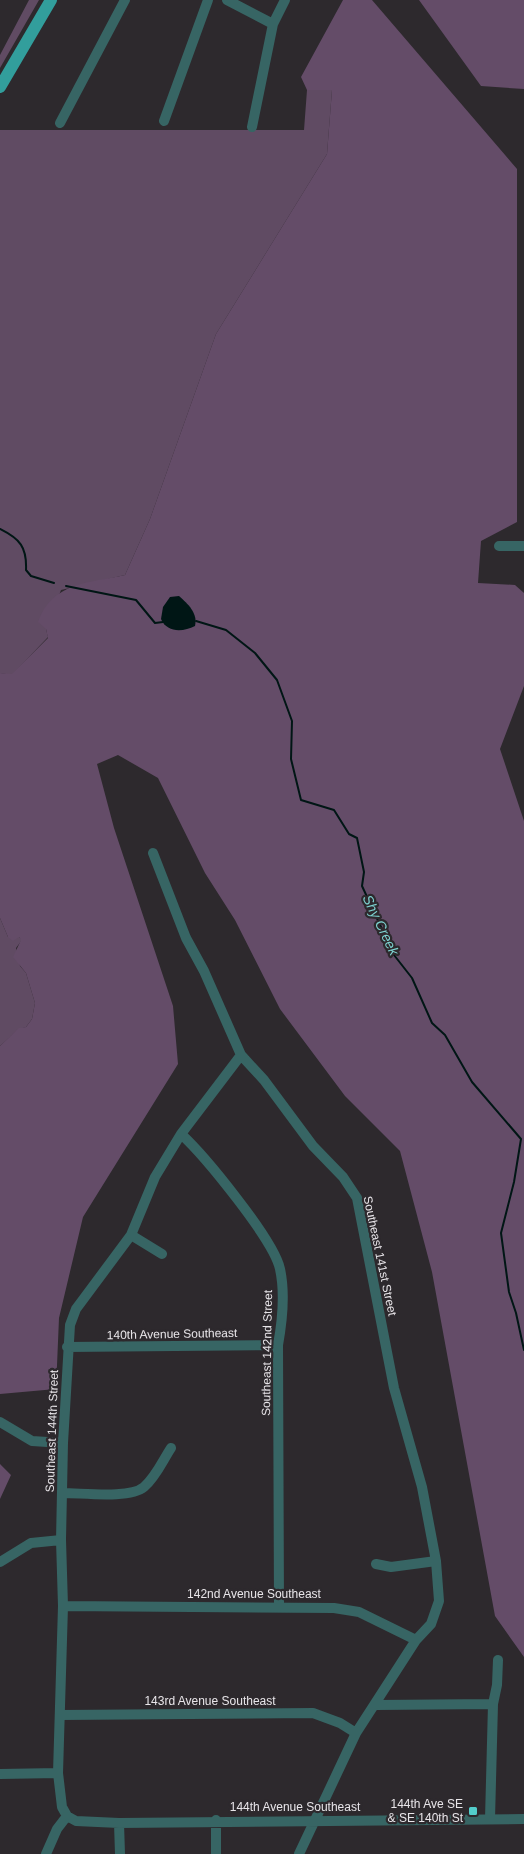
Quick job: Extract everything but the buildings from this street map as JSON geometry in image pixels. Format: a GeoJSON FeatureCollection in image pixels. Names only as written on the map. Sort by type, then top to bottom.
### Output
{"type":"FeatureCollection","features":[{"type":"Feature","properties":{"kind":"main road"},"geometry":{"type":"LineString","coordinates":[[0,87],[51,0]]}},
{"type":"Feature","properties":{"kind":"street"},"geometry":{"type":"LineString","coordinates":[[60,123],[125,0]]}},
{"type":"Feature","properties":{"kind":"street"},"geometry":{"type":"LineString","coordinates":[[164,121],[208,0]]}},
{"type":"Feature","properties":{"kind":"street"},"geometry":{"type":"LineString","coordinates":[[227,0],[273,24]]}},
{"type":"Feature","properties":{"kind":"street"},"geometry":{"type":"LineString","coordinates":[[252,126],[273,24],[285,0]]}},
{"type":"Feature","properties":{"kind":"street"},"geometry":{"type":"LineString","coordinates":[[499,546],[524,546]]}},
{"type":"Feature","properties":{"kind":"street","name":"Southeast 141st Street"},"geometry":{"type":"LineString","coordinates":[[154,853],[186,938],[204,971],[241,1055],[264,1080],[313,1146],[343,1177],[357,1198],[394,1388],[422,1487],[436,1561],[438,1601],[430,1624],[416,1640]]}},
{"type":"Feature","properties":{"kind":"street","name":"Southeast 144th Street"},"geometry":{"type":"LineString","coordinates":[[67,1816],[62,1807],[58,1773],[63,1606],[61,1540],[63,1443],[67,1347],[70,1325],[76,1309],[130,1235],[155,1176],[180,1134],[241,1055]]}},
{"type":"Feature","properties":{"kind":"street","name":"Southeast 142nd Street"},"geometry":{"type":"LineString","coordinates":[[180,1134],[198,1149],[269,1244],[280,1269],[282,1323],[278,1346],[279,1606]]}},
{"type":"Feature","properties":{"kind":"street"},"geometry":{"type":"LineString","coordinates":[[130,1235],[162,1254]]}},
{"type":"Feature","properties":{"kind":"street","name":"140th Avenue Southeast"},"geometry":{"type":"LineString","coordinates":[[67,1347],[278,1346]]}},
{"type":"Feature","properties":{"kind":"street"},"geometry":{"type":"LineString","coordinates":[[0,1422],[32,1441],[63,1443]]}},
{"type":"Feature","properties":{"kind":"street"},"geometry":{"type":"LineString","coordinates":[[63,1493],[133,1493],[144,1487],[154,1476],[171,1448]]}},
{"type":"Feature","properties":{"kind":"street"},"geometry":{"type":"LineString","coordinates":[[0,1562],[31,1543],[61,1540]]}},
{"type":"Feature","properties":{"kind":"street"},"geometry":{"type":"LineString","coordinates":[[376,1564],[390,1567],[436,1561]]}},
{"type":"Feature","properties":{"kind":"street","name":"142nd Avenue Southeast"},"geometry":{"type":"LineString","coordinates":[[63,1606],[279,1606],[334,1608],[359,1612],[416,1640]]}},
{"type":"Feature","properties":{"kind":"street"},"geometry":{"type":"LineString","coordinates":[[299,1854],[356,1732],[376,1705],[416,1640]]}},
{"type":"Feature","properties":{"kind":"street"},"geometry":{"type":"LineString","coordinates":[[490,1819],[493,1704],[497,1685],[498,1660]]}},
{"type":"Feature","properties":{"kind":"street"},"geometry":{"type":"LineString","coordinates":[[376,1705],[493,1704]]}},
{"type":"Feature","properties":{"kind":"street","name":"143rd Avenue Southeast"},"geometry":{"type":"LineString","coordinates":[[60,1715],[313,1713],[340,1723],[356,1732]]}},
{"type":"Feature","properties":{"kind":"street"},"geometry":{"type":"LineString","coordinates":[[0,1774],[58,1773]]}},
{"type":"Feature","properties":{"kind":"street"},"geometry":{"type":"LineString","coordinates":[[46,1853],[57,1829],[67,1816]]}},
{"type":"Feature","properties":{"kind":"street","name":"144th Avenue Southeast"},"geometry":{"type":"LineString","coordinates":[[67,1816],[83,1822],[119,1823],[216,1820],[524,1819]]}},
{"type":"Feature","properties":{"kind":"street"},"geometry":{"type":"LineString","coordinates":[[216,1820],[216,1854]]}},
{"type":"Feature","properties":{"kind":"street"},"geometry":{"type":"LineString","coordinates":[[119,1823],[120,1854]]}},
{"type":"Feature","properties":{"kind":"shaded area"},"geometry":{"type":"Polygon","coordinates":[[[29,0],[39,0],[0,68],[0,55],[29,0]]]}},
{"type":"Feature","properties":{"kind":"shaded area"},"geometry":{"type":"Polygon","coordinates":[[[343,0],[372,0],[517,169],[517,522],[481,541],[478,583],[515,585],[524,593],[524,686],[500,749],[524,821],[524,1657],[495,1616],[432,1272],[400,1151],[345,1096],[280,1009],[235,920],[205,873],[158,778],[118,755],[97,764],[114,828],[173,1006],[178,1064],[83,1217],[59,1318],[56,1389],[0,1394],[0,1046],[19,1028],[26,1027],[32,1019],[35,1003],[26,973],[13,957],[21,940],[19,937],[13,941],[8,937],[0,918],[0,673],[12,674],[48,638],[46,629],[38,622],[44,609],[52,599],[73,586],[125,575],[150,519],[216,334],[327,154],[332,90],[307,90],[301,77],[343,0]]]}},
{"type":"Feature","properties":{"kind":"shaded area"},"geometry":{"type":"Polygon","coordinates":[[[419,0],[524,0],[524,89],[481,86],[419,0]]]}},
{"type":"Feature","properties":{"kind":"shaded area"},"geometry":{"type":"Polygon","coordinates":[[[307,90],[332,90],[327,154],[216,334],[150,519],[125,575],[61,590],[46,629],[48,637],[12,675],[0,673],[0,130],[304,130],[307,90]]]}},
{"type":"Feature","properties":{"kind":"shaded area"},"geometry":{"type":"Polygon","coordinates":[[[179,596],[192,609],[196,621],[195,626],[176,630],[167,627],[161,619],[163,607],[170,597],[179,596]]]}},
{"type":"Feature","properties":{"kind":"shaded area"},"geometry":{"type":"Polygon","coordinates":[[[0,918],[8,937],[19,937],[22,940],[16,948],[20,966],[26,973],[35,1003],[32,1019],[26,1027],[19,1029],[0,1046],[0,918]]]}},
{"type":"Feature","properties":{"kind":"shaded area"},"geometry":{"type":"Polygon","coordinates":[[[0,1464],[11,1475],[0,1499],[0,1464]]]}},
{"type":"Feature","properties":{"kind":"waterway","name":"Shy Creek"},"geometry":{"type":"LineString","coordinates":[[0,529],[13,536],[21,545],[25,555],[26,570],[31,576],[54,583]]}},
{"type":"Feature","properties":{"kind":"waterway","name":"Shy Creek"},"geometry":{"type":"LineString","coordinates":[[66,586],[136,600],[155,623],[163,622]]}},
{"type":"Feature","properties":{"kind":"waterway","name":"Shy Creek"},"geometry":{"type":"LineString","coordinates":[[196,621],[226,630],[255,653],[277,680],[292,721],[291,759],[301,800],[334,810],[349,834],[357,838],[364,872],[362,886],[394,955],[412,978],[432,1023],[445,1035],[472,1082],[521,1139],[514,1182],[501,1233],[509,1292],[516,1313],[524,1350]]}},
{"type":"Feature","properties":{"kind":"place","name":"144th Ave SE & SE 140th St"},"geometry":{"type":"Point","coordinates":[473,1811]}}]}
